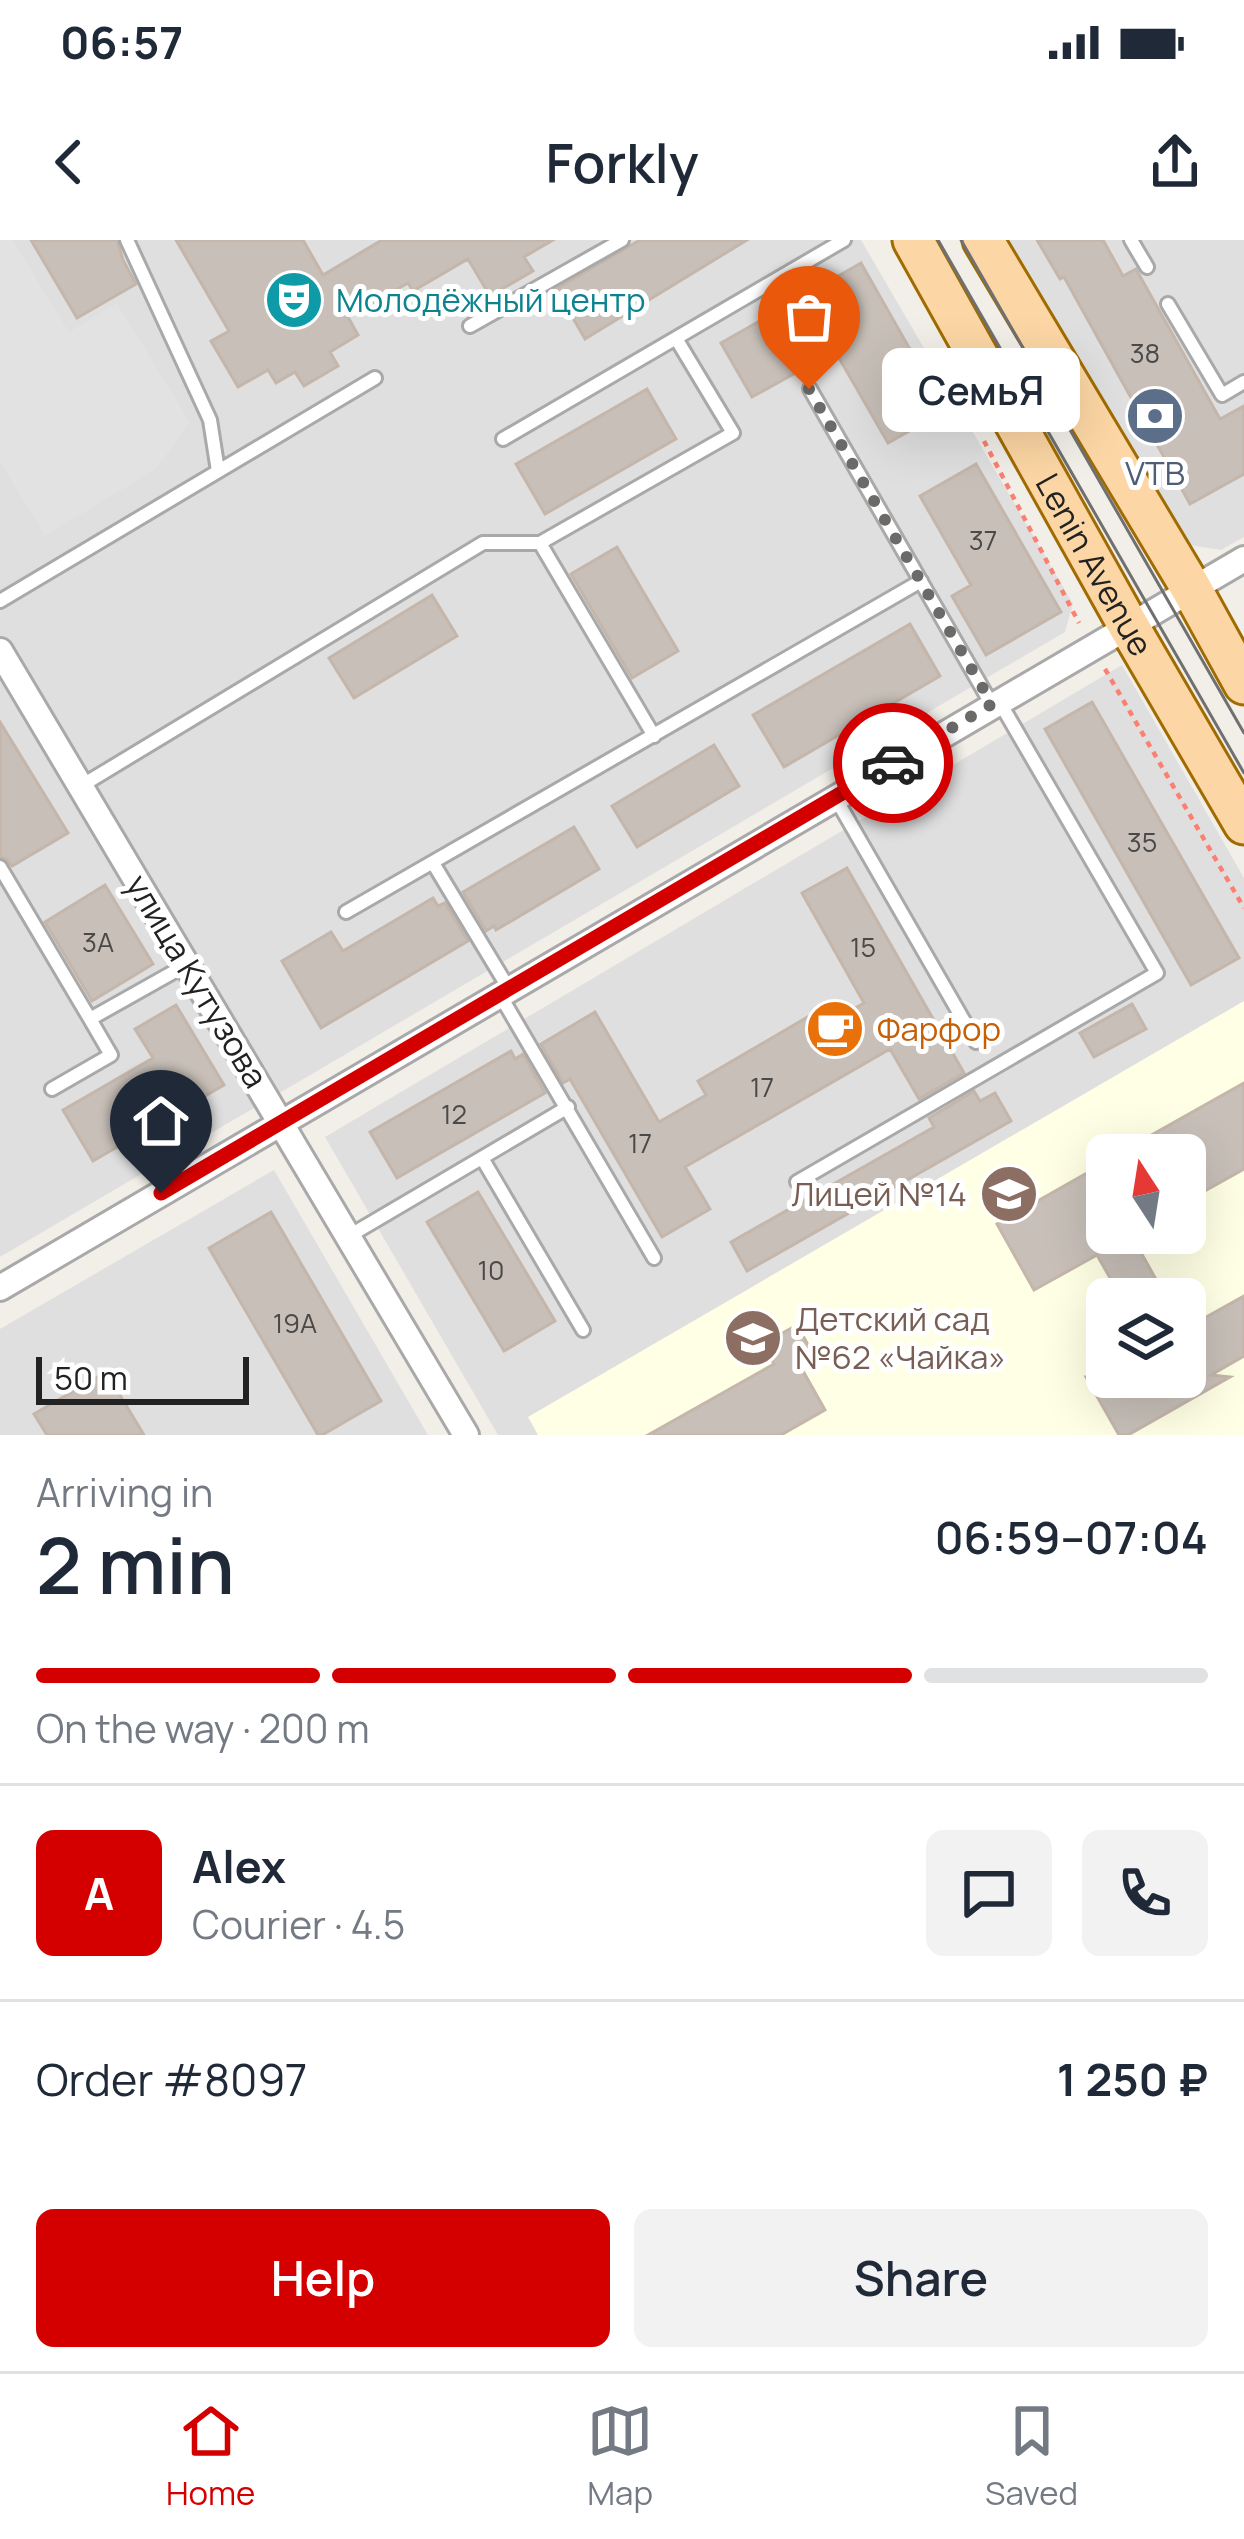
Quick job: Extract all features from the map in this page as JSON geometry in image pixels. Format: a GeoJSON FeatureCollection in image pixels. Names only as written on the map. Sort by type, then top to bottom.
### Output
{"type":"FeatureCollection","features":[{"type":"Feature","properties":{"kind":"main road","name":"Lenin Avenue"},"geometry":{"type":"LineString","coordinates":[[913,240],[1244,824]]}},
{"type":"Feature","properties":{"kind":"main road","name":"Lenin Avenue"},"geometry":{"type":"LineString","coordinates":[[983,240],[1244,684]]}},
{"type":"Feature","properties":{"kind":"street"},"geometry":{"type":"LineString","coordinates":[[0,1288],[1244,559]]}},
{"type":"Feature","properties":{"kind":"street","name":"улица Кутузова"},"geometry":{"type":"LineString","coordinates":[[2,660],[466,1435]]}},
{"type":"Feature","properties":{"kind":"lane"},"geometry":{"type":"LineString","coordinates":[[127,240],[211,419],[218,471]]}},
{"type":"Feature","properties":{"kind":"lane"},"geometry":{"type":"LineString","coordinates":[[470,326],[622,240]]}},
{"type":"Feature","properties":{"kind":"lane"},"geometry":{"type":"LineString","coordinates":[[502,440],[844,240]]}},
{"type":"Feature","properties":{"kind":"lane"},"geometry":{"type":"LineString","coordinates":[[1131,240],[1147,267]]}},
{"type":"Feature","properties":{"kind":"lane"},"geometry":{"type":"LineString","coordinates":[[1168,304],[1222,395],[1244,382]]}},
{"type":"Feature","properties":{"kind":"lane"},"geometry":{"type":"LineString","coordinates":[[81,786],[483,543],[540,543],[733,433],[677,340]]}},
{"type":"Feature","properties":{"kind":"lane"},"geometry":{"type":"LineString","coordinates":[[0,601],[375,378]]}},
{"type":"Feature","properties":{"kind":"lane"},"geometry":{"type":"LineString","coordinates":[[797,1182],[1157,973],[809,389]]}},
{"type":"Feature","properties":{"kind":"lane"},"geometry":{"type":"LineString","coordinates":[[540,543],[654,736]]}},
{"type":"Feature","properties":{"kind":"lane"},"geometry":{"type":"LineString","coordinates":[[346,912],[921,581]]}},
{"type":"Feature","properties":{"kind":"lane"},"geometry":{"type":"LineString","coordinates":[[835,797],[976,1042]]}},
{"type":"Feature","properties":{"kind":"lane"},"geometry":{"type":"LineString","coordinates":[[433,862],[654,1258]]}},
{"type":"Feature","properties":{"kind":"lane"},"geometry":{"type":"LineString","coordinates":[[0,868],[111,1054],[52,1089]]}},
{"type":"Feature","properties":{"kind":"lane"},"geometry":{"type":"LineString","coordinates":[[90,1019],[187,964]]}},
{"type":"Feature","properties":{"kind":"lane"},"geometry":{"type":"LineString","coordinates":[[349,1237],[568,1107]]}},
{"type":"Feature","properties":{"kind":"lane"},"geometry":{"type":"LineString","coordinates":[[482,1158],[583,1330]]}},
{"type":"Feature","properties":{"kind":"path"},"geometry":{"type":"LineString","coordinates":[[985,443],[1092,647],[1244,908]]}},
{"type":"Feature","properties":{"kind":"shaded area"},"geometry":{"type":"Polygon","coordinates":[[[0,240],[861,240],[1073,604],[1065,632],[0,1257],[0,240]]]}},
{"type":"Feature","properties":{"kind":"shaded area"},"geometry":{"type":"Polygon","coordinates":[[[0,240],[13,240],[69,332],[117,303],[190,422],[156,469],[45,536],[0,462],[0,240]]]}},
{"type":"Feature","properties":{"kind":"shaded area"},"geometry":{"type":"Polygon","coordinates":[[[1003,240],[1244,240],[1244,537],[1221,550],[1177,543],[1003,240]]]}},
{"type":"Feature","properties":{"kind":"shaded area"},"geometry":{"type":"Polygon","coordinates":[[[1122,665],[1244,878],[1244,1435],[498,1435],[325,1137],[1122,665]]]}},
{"type":"Feature","properties":{"kind":"shaded area","name":"Лицей №14"},"geometry":{"type":"Polygon","coordinates":[[[1244,1001],[1244,1435],[538,1435],[528,1417],[1244,1001]]]}},
{"type":"Feature","properties":{"kind":"shaded area"},"geometry":{"type":"Polygon","coordinates":[[[274,1170],[428,1435],[0,1435],[0,1329],[274,1170]]]}},
{"type":"Feature","properties":{"kind":"building"},"geometry":{"type":"Polygon","coordinates":[[[31,240],[117,240],[136,284],[77,318],[31,240]]]}},
{"type":"Feature","properties":{"kind":"building","name":"Молодёжный центр"},"geometry":{"type":"Polygon","coordinates":[[[176,240],[303,240],[323,275],[382,240],[553,240],[524,257],[533,271],[490,296],[468,259],[413,291],[408,283],[348,317],[358,335],[330,352],[338,366],[304,386],[295,372],[276,383],[268,370],[238,387],[211,341],[229,331],[176,240]]]}},
{"type":"Feature","properties":{"kind":"building"},"geometry":{"type":"Polygon","coordinates":[[[640,240],[747,240],[585,339],[556,289],[640,240]]]}},
{"type":"Feature","properties":{"kind":"building"},"geometry":{"type":"Polygon","coordinates":[[[1037,240],[1103,240],[1123,276],[1136,269],[1220,419],[1244,406],[1244,474],[1190,504],[1064,277],[1060,279],[1037,240]]]}},
{"type":"Feature","properties":{"kind":"building"},"geometry":{"type":"Polygon","coordinates":[[[861,263],[945,411],[888,443],[835,351],[752,397],[721,343],[861,263]]]}},
{"type":"Feature","properties":{"kind":"building"},"geometry":{"type":"Polygon","coordinates":[[[647,389],[676,439],[545,514],[516,464],[647,389]]]}},
{"type":"Feature","properties":{"kind":"building"},"geometry":{"type":"Polygon","coordinates":[[[976,464],[1061,612],[986,655],[952,596],[971,585],[920,496],[976,464]]]}},
{"type":"Feature","properties":{"kind":"building"},"geometry":{"type":"Polygon","coordinates":[[[617,547],[678,651],[632,678],[571,574],[617,547]]]}},
{"type":"Feature","properties":{"kind":"building"},"geometry":{"type":"Polygon","coordinates":[[[432,595],[457,636],[354,698],[329,658],[432,595]]]}},
{"type":"Feature","properties":{"kind":"building"},"geometry":{"type":"Polygon","coordinates":[[[910,624],[940,676],[784,767],[753,715],[910,624]]]}},
{"type":"Feature","properties":{"kind":"building"},"geometry":{"type":"Polygon","coordinates":[[[1092,702],[1239,958],[1191,985],[1045,729],[1092,702]]]}},
{"type":"Feature","properties":{"kind":"building"},"geometry":{"type":"Polygon","coordinates":[[[0,722],[68,833],[12,866],[0,857],[0,722]]]}},
{"type":"Feature","properties":{"kind":"building"},"geometry":{"type":"Polygon","coordinates":[[[714,745],[739,786],[637,847],[612,806],[714,745]]]}},
{"type":"Feature","properties":{"kind":"building"},"geometry":{"type":"Polygon","coordinates":[[[574,827],[599,869],[496,930],[494,926],[486,931],[463,892],[574,827]]]}},
{"type":"Feature","properties":{"kind":"building"},"geometry":{"type":"Polygon","coordinates":[[[847,868],[964,1073],[919,1099],[890,1049],[685,1167],[710,1209],[662,1237],[570,1079],[563,1083],[541,1044],[595,1012],[659,1122],[706,1095],[698,1081],[811,1015],[819,1029],[864,1003],[802,893],[847,868]]]}},
{"type":"Feature","properties":{"kind":"building"},"geometry":{"type":"Polygon","coordinates":[[[105,885],[153,964],[92,1001],[45,922],[105,885]]]}},
{"type":"Feature","properties":{"kind":"building"},"geometry":{"type":"Polygon","coordinates":[[[433,898],[438,906],[445,903],[468,941],[321,1028],[282,961],[331,932],[343,951],[433,898]]]}},
{"type":"Feature","properties":{"kind":"building"},"geometry":{"type":"Polygon","coordinates":[[[1132,1004],[1146,1029],[1094,1057],[1080,1033],[1132,1004]]]}},
{"type":"Feature","properties":{"kind":"building"},"geometry":{"type":"Polygon","coordinates":[[[176,1005],[224,1085],[93,1161],[63,1110],[153,1058],[135,1029],[176,1005]]]}},
{"type":"Feature","properties":{"kind":"building"},"geometry":{"type":"Polygon","coordinates":[[[511,1051],[515,1059],[523,1054],[545,1093],[397,1178],[370,1132],[511,1051]]]}},
{"type":"Feature","properties":{"kind":"building"},"geometry":{"type":"Polygon","coordinates":[[[1244,1083],[1244,1169],[1206,1190],[1206,1134],[1153,1134],[1244,1083]]]}},
{"type":"Feature","properties":{"kind":"building"},"geometry":{"type":"Polygon","coordinates":[[[974,1091],[980,1101],[995,1093],[1011,1121],[747,1271],[731,1242],[934,1127],[929,1118],[974,1091]]]}},
{"type":"Feature","properties":{"kind":"building"},"geometry":{"type":"Polygon","coordinates":[[[1086,1174],[1086,1254],[1142,1254],[1155,1278],[1110,1278],[1097,1255],[1034,1290],[997,1224],[1086,1174]]]}},
{"type":"Feature","properties":{"kind":"building"},"geometry":{"type":"Polygon","coordinates":[[[478,1192],[555,1321],[504,1351],[427,1222],[478,1192]]]}},
{"type":"Feature","properties":{"kind":"building"},"geometry":{"type":"Polygon","coordinates":[[[271,1212],[381,1401],[322,1435],[209,1248],[271,1212]]]}},
{"type":"Feature","properties":{"kind":"building"},"geometry":{"type":"Polygon","coordinates":[[[1244,1296],[1244,1356],[1211,1375],[1230,1377],[1206,1391],[1206,1317],[1244,1296]]]}},
{"type":"Feature","properties":{"kind":"building"},"geometry":{"type":"Polygon","coordinates":[[[797,1325],[813,1354],[798,1362],[825,1410],[781,1435],[648,1435],[774,1364],[763,1344],[797,1325]]]}},
{"type":"Feature","properties":{"kind":"building"},"geometry":{"type":"Polygon","coordinates":[[[106,1372],[144,1435],[47,1435],[34,1414],[106,1372]]]}},
{"type":"Feature","properties":{"kind":"building"},"geometry":{"type":"Polygon","coordinates":[[[1098,1398],[1193,1398],[1128,1435],[1119,1435],[1098,1398]]]}},
{"type":"Feature","properties":{"kind":"tram line"},"geometry":{"type":"LineString","coordinates":[[938,240],[1244,773]]}},
{"type":"Feature","properties":{"kind":"tram line"},"geometry":{"type":"LineString","coordinates":[[961,240],[1244,733]]}},
{"type":"Feature","properties":{"kind":"way so far"},"geometry":{"type":"LineString","coordinates":[[809,389],[992,704],[893,763]]}},
{"type":"Feature","properties":{"kind":"place","name":"Молодёжный центр"},"geometry":{"type":"Point","coordinates":[294,300]}},
{"type":"Feature","properties":{"kind":"place","name":"СемьЯ"},"geometry":{"type":"Point","coordinates":[809,389]}},
{"type":"Feature","properties":{"kind":"place","name":"VTB"},"geometry":{"type":"Point","coordinates":[1155,416]}},
{"type":"Feature","properties":{"kind":"place","name":"Фарфор"},"geometry":{"type":"Point","coordinates":[835,1029]}},
{"type":"Feature","properties":{"kind":"place","name":"Лицей №14"},"geometry":{"type":"Point","coordinates":[1009,1194]}},
{"type":"Feature","properties":{"kind":"place","name":"Детский сад №62 «Чайка»"},"geometry":{"type":"Point","coordinates":[753,1338]}},
{"type":"Feature","properties":{"kind":"route"},"geometry":{"type":"LineString","coordinates":[[161,1193],[893,763]]}}]}
